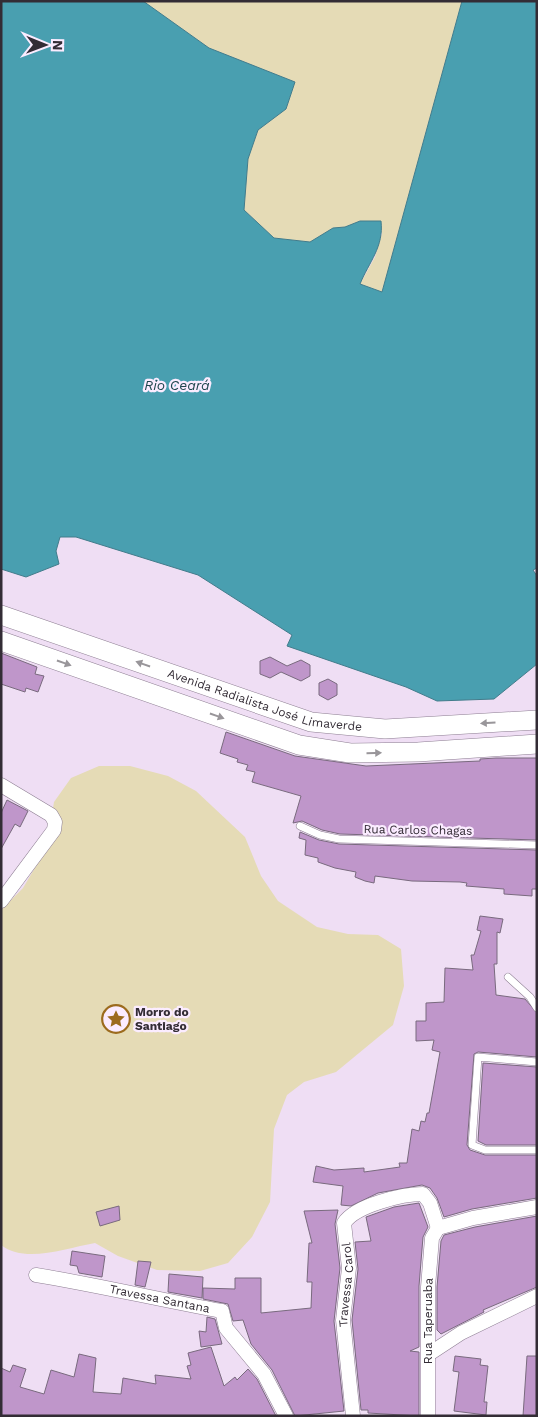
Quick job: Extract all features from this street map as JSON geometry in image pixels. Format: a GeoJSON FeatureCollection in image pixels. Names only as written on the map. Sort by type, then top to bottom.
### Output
{"type":"FeatureCollection","features":[{"type":"Feature","properties":{"kind":"main road","name":"Avenida Radialista José Limaverde"},"geometry":{"type":"LineString","coordinates":[[6,616],[312,722],[385,729],[537,720]]}},
{"type":"Feature","properties":{"kind":"main road"},"geometry":{"type":"LineString","coordinates":[[6,616],[1,640],[299,745],[350,753],[418,752],[537,744]]}},
{"type":"Feature","properties":{"kind":"main road"},"geometry":{"type":"LineString","coordinates":[[37,653],[46,630]]}},
{"type":"Feature","properties":{"kind":"street"},"geometry":{"type":"LineString","coordinates":[[1,785],[50,815],[55,822],[54,830],[1,901]]}},
{"type":"Feature","properties":{"kind":"street","name":"Travessa Carol"},"geometry":{"type":"LineString","coordinates":[[353,1416],[343,1320],[349,1268],[344,1222],[357,1211],[408,1194],[423,1194],[427,1197],[438,1228]]}},
{"type":"Feature","properties":{"kind":"street"},"geometry":{"type":"LineString","coordinates":[[438,1228],[500,1213],[537,1207]]}},
{"type":"Feature","properties":{"kind":"street","name":"Rua Taperuaba"},"geometry":{"type":"LineString","coordinates":[[428,1416],[428,1287],[432,1238],[438,1228]]}},
{"type":"Feature","properties":{"kind":"street","name":"Travessa Santana"},"geometry":{"type":"LineString","coordinates":[[36,1275],[103,1286],[142,1297],[222,1311],[226,1328],[264,1374],[286,1416]]}},
{"type":"Feature","properties":{"kind":"street"},"geometry":{"type":"LineString","coordinates":[[429,1354],[461,1333],[537,1296]]}},
{"type":"Feature","properties":{"kind":"lane","name":"Rua Carlos Chagas"},"geometry":{"type":"LineString","coordinates":[[300,826],[320,835],[338,839],[537,844]]}},
{"type":"Feature","properties":{"kind":"lane"},"geometry":{"type":"LineString","coordinates":[[508,976],[530,998],[537,1008]]}},
{"type":"Feature","properties":{"kind":"lane"},"geometry":{"type":"LineString","coordinates":[[537,1062],[478,1058],[472,1145],[485,1150],[537,1150]]}},
{"type":"Feature","properties":{"kind":"sand"},"geometry":{"type":"Polygon","coordinates":[[[143,1],[462,1],[382,292],[360,284],[375,257],[382,233],[360,221],[345,227],[333,228],[310,242],[274,238],[244,210],[248,159],[258,130],[286,109],[295,82],[209,48],[143,1]]]}},
{"type":"Feature","properties":{"kind":"sand"},"geometry":{"type":"Polygon","coordinates":[[[99,766],[130,766],[168,776],[196,791],[245,837],[261,876],[278,901],[317,927],[348,934],[378,935],[401,949],[404,986],[393,1025],[336,1072],[304,1082],[287,1095],[274,1129],[270,1202],[252,1237],[228,1263],[200,1271],[157,1270],[118,1256],[95,1243],[34,1254],[11,1251],[1,1245],[1,910],[23,888],[46,849],[54,802],[71,778],[99,766]]]}},
{"type":"Feature","properties":{"kind":"water","name":"Rio Ceará"},"geometry":{"type":"Polygon","coordinates":[[[1,1],[143,1],[209,48],[295,82],[286,109],[258,130],[248,159],[244,210],[274,238],[310,242],[333,228],[345,227],[360,221],[381,221],[378,247],[360,284],[382,292],[462,1],[537,1],[537,568],[533,570],[537,576],[537,664],[494,699],[437,701],[406,687],[287,646],[292,635],[198,575],[76,537],[60,537],[56,551],[59,564],[26,577],[1,569],[1,1]]]}},
{"type":"Feature","properties":{"kind":"building"},"geometry":{"type":"Polygon","coordinates":[[[1,653],[37,667],[35,674],[44,676],[38,692],[26,688],[25,692],[1,684],[1,653]]]}},
{"type":"Feature","properties":{"kind":"building"},"geometry":{"type":"Polygon","coordinates":[[[270,657],[287,666],[301,660],[310,665],[310,676],[301,681],[281,672],[270,678],[260,674],[260,661],[270,657]]]}},
{"type":"Feature","properties":{"kind":"building"},"geometry":{"type":"Polygon","coordinates":[[[328,679],[337,684],[337,695],[328,700],[319,695],[319,683],[328,679]]]}},
{"type":"Feature","properties":{"kind":"building"},"geometry":{"type":"Polygon","coordinates":[[[226,732],[295,756],[366,766],[480,761],[480,759],[496,758],[537,758],[537,840],[340,834],[322,830],[302,821],[293,823],[301,796],[252,782],[255,772],[246,770],[248,765],[237,762],[238,759],[220,753],[226,732]]]}},
{"type":"Feature","properties":{"kind":"building"},"geometry":{"type":"Polygon","coordinates":[[[7,800],[28,811],[20,827],[15,824],[1,849],[1,813],[7,800]]]}},
{"type":"Feature","properties":{"kind":"building"},"geometry":{"type":"Polygon","coordinates":[[[300,832],[319,840],[339,844],[537,850],[537,889],[532,889],[532,896],[504,894],[504,889],[466,886],[467,883],[460,882],[412,881],[375,876],[374,883],[365,881],[355,877],[356,872],[335,868],[318,862],[318,858],[305,855],[306,840],[299,838],[300,832]]]}},
{"type":"Feature","properties":{"kind":"building"},"geometry":{"type":"Polygon","coordinates":[[[480,916],[503,919],[500,933],[497,932],[497,964],[494,964],[496,995],[525,999],[537,1013],[537,1057],[478,1052],[474,1054],[467,1145],[470,1150],[485,1155],[537,1155],[537,1198],[472,1209],[444,1217],[437,1198],[430,1188],[422,1185],[378,1193],[351,1206],[341,1205],[343,1186],[313,1182],[316,1166],[334,1170],[364,1168],[364,1172],[400,1167],[399,1163],[407,1163],[412,1129],[419,1131],[421,1121],[425,1122],[427,1113],[429,1113],[440,1052],[432,1050],[434,1040],[416,1041],[416,1021],[426,1021],[426,1003],[444,1002],[445,968],[473,970],[471,955],[474,955],[481,931],[477,930],[480,916]]]}},
{"type":"Feature","properties":{"kind":"building"},"geometry":{"type":"Polygon","coordinates":[[[483,1063],[537,1067],[537,1145],[486,1145],[478,1141],[483,1063]]]}},
{"type":"Feature","properties":{"kind":"building"},"geometry":{"type":"Polygon","coordinates":[[[419,1203],[428,1227],[423,1237],[419,1286],[419,1347],[410,1351],[419,1352],[419,1416],[368,1413],[368,1410],[361,1410],[352,1320],[358,1269],[355,1242],[371,1241],[366,1217],[394,1207],[419,1203]]]}},
{"type":"Feature","properties":{"kind":"building"},"geometry":{"type":"Polygon","coordinates":[[[119,1206],[120,1220],[100,1226],[96,1212],[119,1206]]]}},
{"type":"Feature","properties":{"kind":"building"},"geometry":{"type":"Polygon","coordinates":[[[338,1210],[335,1224],[340,1268],[334,1321],[344,1411],[295,1416],[272,1370],[251,1344],[243,1320],[233,1321],[228,1304],[203,1299],[203,1288],[235,1289],[235,1278],[261,1278],[261,1313],[311,1308],[312,1282],[307,1282],[309,1243],[312,1243],[304,1211],[338,1210]]]}},
{"type":"Feature","properties":{"kind":"building"},"geometry":{"type":"Polygon","coordinates":[[[537,1216],[537,1287],[483,1310],[484,1312],[441,1334],[437,1330],[437,1287],[441,1241],[444,1235],[475,1227],[537,1216]]]}},
{"type":"Feature","properties":{"kind":"building"},"geometry":{"type":"Polygon","coordinates":[[[72,1251],[105,1256],[102,1277],[79,1273],[77,1266],[70,1265],[72,1251]]]}},
{"type":"Feature","properties":{"kind":"building"},"geometry":{"type":"Polygon","coordinates":[[[138,1261],[151,1262],[145,1287],[135,1285],[138,1261]]]}},
{"type":"Feature","properties":{"kind":"building"},"geometry":{"type":"Polygon","coordinates":[[[169,1274],[203,1277],[202,1298],[168,1292],[169,1274]]]}},
{"type":"Feature","properties":{"kind":"building"},"geometry":{"type":"Polygon","coordinates":[[[207,1317],[215,1319],[222,1344],[201,1347],[199,1331],[206,1332],[207,1317]]]}},
{"type":"Feature","properties":{"kind":"building"},"geometry":{"type":"Polygon","coordinates":[[[211,1347],[224,1386],[235,1377],[237,1380],[248,1369],[257,1379],[276,1416],[1,1416],[1,1368],[10,1372],[13,1365],[26,1369],[20,1387],[44,1394],[51,1370],[74,1377],[79,1354],[96,1358],[93,1392],[121,1394],[123,1378],[156,1384],[155,1375],[191,1379],[187,1366],[191,1365],[188,1353],[211,1347]]]}},
{"type":"Feature","properties":{"kind":"building"},"geometry":{"type":"Polygon","coordinates":[[[455,1356],[481,1359],[480,1365],[488,1366],[484,1402],[487,1402],[486,1415],[454,1411],[459,1372],[453,1371],[455,1356]]]}},
{"type":"Feature","properties":{"kind":"building"},"geometry":{"type":"Polygon","coordinates":[[[527,1356],[537,1356],[537,1416],[523,1416],[527,1356]]]}},
{"type":"Feature","properties":{"kind":"place","name":"Morro do Santiago"},"geometry":{"type":"Point","coordinates":[116,1019]}}]}
